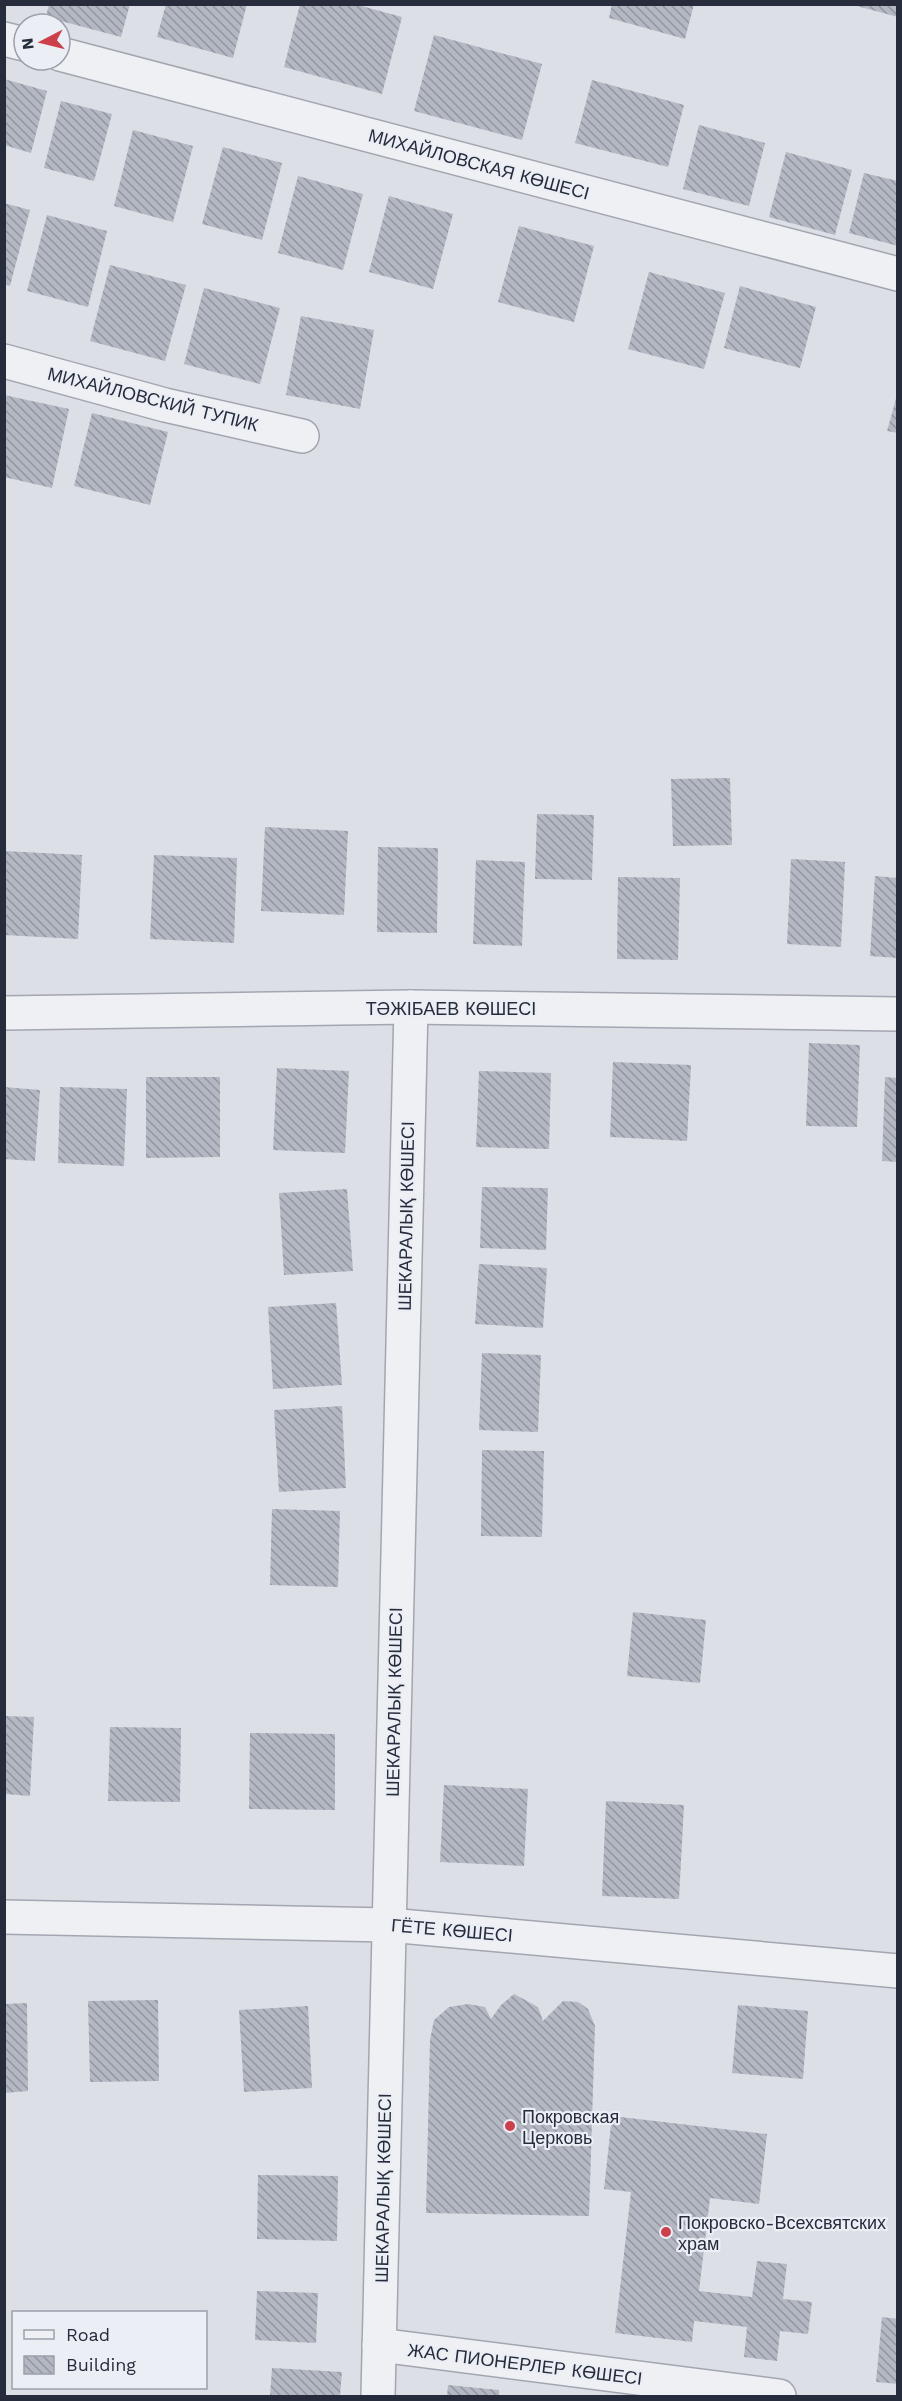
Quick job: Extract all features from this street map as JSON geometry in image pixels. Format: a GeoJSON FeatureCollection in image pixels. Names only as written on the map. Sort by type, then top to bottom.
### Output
{"type":"FeatureCollection","features":[{"type":"Feature","properties":{"kind":"street","name":"МИХАЙЛОВСКАЯ КӨШЕСІ"},"geometry":{"type":"LineString","coordinates":[[72,57],[897,274]]}},
{"type":"Feature","properties":{"kind":"street","name":"МИХАЙЛОВСКИЙ ТУПИК"},"geometry":{"type":"LineString","coordinates":[[4,361],[165,405],[302,436]]}},
{"type":"Feature","properties":{"kind":"street","name":"ТӘЖІБАЕВ КӨШЕСІ"},"geometry":{"type":"LineString","coordinates":[[4,1013],[411,1007],[897,1014]]}},
{"type":"Feature","properties":{"kind":"street","name":"ШЕКАРАЛЫҚ КӨШЕСІ"},"geometry":{"type":"LineString","coordinates":[[378,2397],[411,1007]]}},
{"type":"Feature","properties":{"kind":"street","name":"ГЁТЕ КӨШЕСІ"},"geometry":{"type":"LineString","coordinates":[[4,1917],[389,1924],[897,1971]]}},
{"type":"Feature","properties":{"kind":"street","name":"ЖАС ПИОНЕРЛЕР КӨШЕСІ"},"geometry":{"type":"LineString","coordinates":[[379,2345],[779,2397]]}},
{"type":"Feature","properties":{"kind":"building"},"geometry":{"type":"Polygon","coordinates":[[[49,4],[130,4],[121,37],[72,24],[72,12],[47,12],[49,4]]]}},
{"type":"Feature","properties":{"kind":"building"},"geometry":{"type":"Polygon","coordinates":[[[166,4],[247,4],[233,58],[157,37],[166,4]]]}},
{"type":"Feature","properties":{"kind":"building"},"geometry":{"type":"Polygon","coordinates":[[[300,4],[354,4],[402,17],[382,94],[284,67],[300,4]]]}},
{"type":"Feature","properties":{"kind":"building"},"geometry":{"type":"Polygon","coordinates":[[[612,4],[694,4],[685,39],[609,18],[612,4]]]}},
{"type":"Feature","properties":{"kind":"building"},"geometry":{"type":"Polygon","coordinates":[[[898,4],[898,17],[853,5],[898,4]]]}},
{"type":"Feature","properties":{"kind":"building"},"geometry":{"type":"Polygon","coordinates":[[[434,35],[542,64],[522,140],[414,111],[434,35]]]}},
{"type":"Feature","properties":{"kind":"building"},"geometry":{"type":"Polygon","coordinates":[[[4,79],[47,91],[31,153],[4,145],[4,79]]]}},
{"type":"Feature","properties":{"kind":"building"},"geometry":{"type":"Polygon","coordinates":[[[592,80],[684,105],[668,167],[575,143],[592,80]]]}},
{"type":"Feature","properties":{"kind":"building"},"geometry":{"type":"Polygon","coordinates":[[[61,101],[112,114],[94,181],[44,168],[61,101]]]}},
{"type":"Feature","properties":{"kind":"building"},"geometry":{"type":"Polygon","coordinates":[[[699,125],[765,143],[749,206],[683,189],[699,125]]]}},
{"type":"Feature","properties":{"kind":"building"},"geometry":{"type":"Polygon","coordinates":[[[133,130],[193,146],[173,222],[114,206],[133,130]]]}},
{"type":"Feature","properties":{"kind":"building"},"geometry":{"type":"Polygon","coordinates":[[[223,147],[282,163],[262,240],[202,224],[223,147]]]}},
{"type":"Feature","properties":{"kind":"building"},"geometry":{"type":"Polygon","coordinates":[[[786,152],[852,170],[835,235],[769,217],[786,152]]]}},
{"type":"Feature","properties":{"kind":"building"},"geometry":{"type":"Polygon","coordinates":[[[864,173],[898,181],[898,246],[849,233],[864,173]]]}},
{"type":"Feature","properties":{"kind":"building"},"geometry":{"type":"Polygon","coordinates":[[[298,176],[363,194],[343,270],[278,253],[298,176]]]}},
{"type":"Feature","properties":{"kind":"building"},"geometry":{"type":"Polygon","coordinates":[[[389,196],[453,214],[433,289],[369,272],[389,196]]]}},
{"type":"Feature","properties":{"kind":"building"},"geometry":{"type":"Polygon","coordinates":[[[4,203],[30,210],[10,286],[4,284],[4,203]]]}},
{"type":"Feature","properties":{"kind":"building"},"geometry":{"type":"Polygon","coordinates":[[[47,215],[107,231],[88,307],[27,291],[47,215]]]}},
{"type":"Feature","properties":{"kind":"building"},"geometry":{"type":"Polygon","coordinates":[[[519,226],[594,246],[574,322],[498,302],[519,226]]]}},
{"type":"Feature","properties":{"kind":"building"},"geometry":{"type":"Polygon","coordinates":[[[110,265],[186,285],[165,361],[90,341],[110,265]]]}},
{"type":"Feature","properties":{"kind":"building"},"geometry":{"type":"Polygon","coordinates":[[[649,272],[725,293],[704,369],[628,349],[649,272]]]}},
{"type":"Feature","properties":{"kind":"building"},"geometry":{"type":"Polygon","coordinates":[[[740,286],[816,307],[800,368],[724,348],[740,286]]]}},
{"type":"Feature","properties":{"kind":"building"},"geometry":{"type":"Polygon","coordinates":[[[204,288],[280,308],[260,384],[184,364],[204,288]]]}},
{"type":"Feature","properties":{"kind":"building"},"geometry":{"type":"Polygon","coordinates":[[[301,316],[374,330],[360,409],[286,395],[301,316]]]}},
{"type":"Feature","properties":{"kind":"building"},"geometry":{"type":"Polygon","coordinates":[[[4,395],[69,409],[52,488],[4,477],[4,395]]]}},
{"type":"Feature","properties":{"kind":"building"},"geometry":{"type":"Polygon","coordinates":[[[898,395],[898,433],[887,431],[898,395]]]}},
{"type":"Feature","properties":{"kind":"building"},"geometry":{"type":"Polygon","coordinates":[[[92,413],[168,432],[150,505],[74,486],[92,413]]]}},
{"type":"Feature","properties":{"kind":"building"},"geometry":{"type":"Polygon","coordinates":[[[730,778],[732,845],[673,846],[671,779],[730,778]]]}},
{"type":"Feature","properties":{"kind":"building"},"geometry":{"type":"Polygon","coordinates":[[[537,814],[594,815],[592,880],[535,879],[537,814]]]}},
{"type":"Feature","properties":{"kind":"building"},"geometry":{"type":"Polygon","coordinates":[[[265,827],[348,831],[344,915],[261,911],[265,827]]]}},
{"type":"Feature","properties":{"kind":"building"},"geometry":{"type":"Polygon","coordinates":[[[378,847],[438,848],[437,933],[377,932],[378,847]]]}},
{"type":"Feature","properties":{"kind":"building"},"geometry":{"type":"Polygon","coordinates":[[[4,851],[82,855],[78,939],[4,935],[4,851]]]}},
{"type":"Feature","properties":{"kind":"building"},"geometry":{"type":"Polygon","coordinates":[[[154,855],[237,858],[234,943],[150,939],[154,855]]]}},
{"type":"Feature","properties":{"kind":"building"},"geometry":{"type":"Polygon","coordinates":[[[791,859],[845,862],[841,947],[787,944],[791,859]]]}},
{"type":"Feature","properties":{"kind":"building"},"geometry":{"type":"Polygon","coordinates":[[[476,860],[525,862],[522,946],[473,944],[476,860]]]}},
{"type":"Feature","properties":{"kind":"building"},"geometry":{"type":"Polygon","coordinates":[[[875,876],[898,878],[898,958],[870,956],[875,876]]]}},
{"type":"Feature","properties":{"kind":"building"},"geometry":{"type":"Polygon","coordinates":[[[618,877],[680,878],[678,960],[617,959],[618,877]]]}},
{"type":"Feature","properties":{"kind":"building"},"geometry":{"type":"Polygon","coordinates":[[[809,1043],[860,1045],[857,1127],[806,1126],[809,1043]]]}},
{"type":"Feature","properties":{"kind":"building"},"geometry":{"type":"Polygon","coordinates":[[[613,1062],[691,1065],[687,1141],[610,1137],[613,1062]]]}},
{"type":"Feature","properties":{"kind":"building"},"geometry":{"type":"Polygon","coordinates":[[[277,1068],[349,1071],[345,1153],[273,1150],[277,1068]]]}},
{"type":"Feature","properties":{"kind":"building"},"geometry":{"type":"Polygon","coordinates":[[[479,1071],[551,1073],[549,1149],[476,1147],[479,1071]]]}},
{"type":"Feature","properties":{"kind":"building"},"geometry":{"type":"Polygon","coordinates":[[[146,1077],[220,1077],[220,1157],[146,1158],[146,1077]]]}},
{"type":"Feature","properties":{"kind":"building"},"geometry":{"type":"Polygon","coordinates":[[[885,1077],[898,1078],[898,1162],[882,1161],[885,1077]]]}},
{"type":"Feature","properties":{"kind":"building"},"geometry":{"type":"Polygon","coordinates":[[[4,1087],[40,1090],[35,1161],[4,1159],[4,1087]]]}},
{"type":"Feature","properties":{"kind":"building"},"geometry":{"type":"Polygon","coordinates":[[[60,1087],[127,1089],[124,1166],[58,1163],[60,1087]]]}},
{"type":"Feature","properties":{"kind":"building"},"geometry":{"type":"Polygon","coordinates":[[[482,1187],[548,1188],[546,1250],[480,1248],[482,1187]]]}},
{"type":"Feature","properties":{"kind":"building"},"geometry":{"type":"Polygon","coordinates":[[[347,1189],[353,1271],[284,1275],[279,1193],[347,1189]]]}},
{"type":"Feature","properties":{"kind":"building"},"geometry":{"type":"Polygon","coordinates":[[[479,1264],[547,1268],[543,1328],[475,1324],[479,1264]]]}},
{"type":"Feature","properties":{"kind":"building"},"geometry":{"type":"Polygon","coordinates":[[[336,1303],[342,1385],[273,1389],[268,1307],[336,1303]]]}},
{"type":"Feature","properties":{"kind":"building"},"geometry":{"type":"Polygon","coordinates":[[[482,1353],[541,1355],[538,1432],[479,1430],[482,1353]]]}},
{"type":"Feature","properties":{"kind":"building"},"geometry":{"type":"Polygon","coordinates":[[[342,1406],[346,1488],[279,1492],[274,1410],[342,1406]]]}},
{"type":"Feature","properties":{"kind":"building"},"geometry":{"type":"Polygon","coordinates":[[[482,1450],[544,1451],[542,1537],[481,1536],[482,1450]]]}},
{"type":"Feature","properties":{"kind":"building"},"geometry":{"type":"Polygon","coordinates":[[[272,1509],[340,1511],[338,1587],[270,1585],[272,1509]]]}},
{"type":"Feature","properties":{"kind":"building"},"geometry":{"type":"Polygon","coordinates":[[[633,1612],[706,1620],[700,1683],[627,1676],[633,1612]]]}},
{"type":"Feature","properties":{"kind":"building"},"geometry":{"type":"Polygon","coordinates":[[[5,1716],[34,1717],[30,1796],[5,1794],[5,1716]]]}},
{"type":"Feature","properties":{"kind":"building"},"geometry":{"type":"Polygon","coordinates":[[[110,1727],[181,1728],[180,1802],[108,1801],[110,1727]]]}},
{"type":"Feature","properties":{"kind":"building"},"geometry":{"type":"Polygon","coordinates":[[[250,1733],[335,1734],[335,1810],[249,1809],[250,1733]]]}},
{"type":"Feature","properties":{"kind":"building"},"geometry":{"type":"Polygon","coordinates":[[[444,1785],[528,1789],[524,1866],[440,1862],[444,1785]]]}},
{"type":"Feature","properties":{"kind":"building"},"geometry":{"type":"Polygon","coordinates":[[[606,1801],[684,1805],[679,1899],[602,1896],[606,1801]]]}},
{"type":"Feature","properties":{"kind":"building","name":"Покровская Церковь"},"geometry":{"type":"Polygon","coordinates":[[[514,1994],[538,2007],[543,2021],[563,2001],[578,2002],[588,2009],[595,2026],[589,2216],[426,2213],[430,2040],[434,2020],[449,2007],[468,2004],[485,2007],[491,2019],[501,2005],[514,1994]]]}},
{"type":"Feature","properties":{"kind":"building"},"geometry":{"type":"Polygon","coordinates":[[[158,2000],[159,2081],[90,2082],[88,2001],[158,2000]]]}},
{"type":"Feature","properties":{"kind":"building"},"geometry":{"type":"Polygon","coordinates":[[[27,2003],[28,2091],[4,2093],[4,2004],[27,2003]]]}},
{"type":"Feature","properties":{"kind":"building"},"geometry":{"type":"Polygon","coordinates":[[[738,2005],[808,2011],[803,2079],[732,2073],[738,2005]]]}},
{"type":"Feature","properties":{"kind":"building"},"geometry":{"type":"Polygon","coordinates":[[[308,2006],[312,2088],[244,2092],[239,2010],[308,2006]]]}},
{"type":"Feature","properties":{"kind":"building","name":"Покровско-Всехсвятских храм"},"geometry":{"type":"Polygon","coordinates":[[[612,2116],[767,2134],[759,2204],[710,2198],[699,2291],[752,2297],[757,2261],[787,2264],[783,2299],[812,2302],[808,2334],[780,2331],[777,2361],[744,2357],[747,2327],[694,2321],[692,2342],[615,2333],[631,2192],[604,2189],[612,2116]]]}},
{"type":"Feature","properties":{"kind":"building"},"geometry":{"type":"Polygon","coordinates":[[[258,2175],[338,2176],[337,2241],[257,2239],[258,2175]]]}},
{"type":"Feature","properties":{"kind":"building"},"geometry":{"type":"Polygon","coordinates":[[[257,2291],[318,2293],[316,2343],[255,2340],[257,2291]]]}},
{"type":"Feature","properties":{"kind":"building"},"geometry":{"type":"Polygon","coordinates":[[[882,2317],[898,2319],[898,2384],[876,2382],[882,2317]]]}},
{"type":"Feature","properties":{"kind":"building"},"geometry":{"type":"Polygon","coordinates":[[[272,2368],[342,2372],[340,2396],[270,2396],[272,2368]]]}},
{"type":"Feature","properties":{"kind":"building"},"geometry":{"type":"Polygon","coordinates":[[[448,2385],[499,2390],[499,2396],[447,2396],[448,2385]]]}},
{"type":"Feature","properties":{"kind":"place","name":"Покровская Церковь"},"geometry":{"type":"Point","coordinates":[510,2126]}},
{"type":"Feature","properties":{"kind":"place","name":"Покровско-Всехсвятских храм"},"geometry":{"type":"Point","coordinates":[666,2232]}}]}
